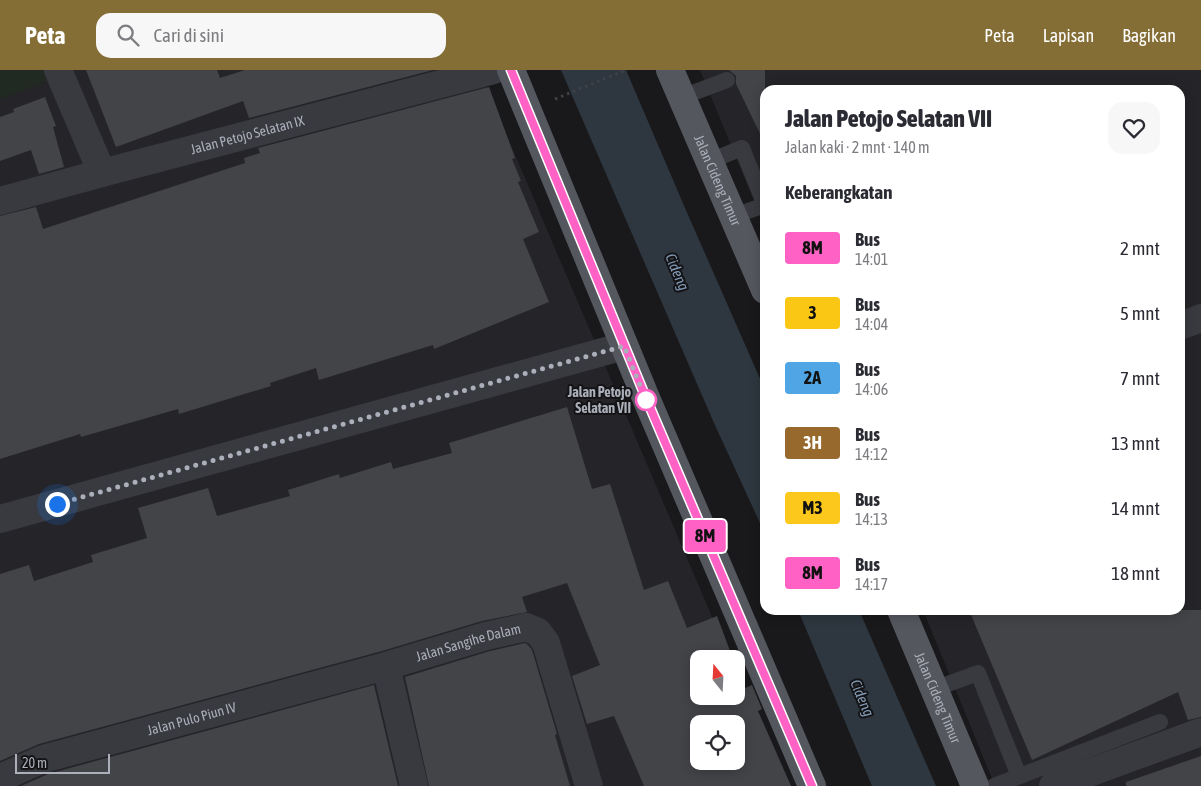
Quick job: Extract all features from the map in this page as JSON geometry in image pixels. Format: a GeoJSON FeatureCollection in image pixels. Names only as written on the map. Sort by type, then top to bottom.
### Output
{"type":"FeatureCollection","features":[{"type":"Feature","properties":{"kind":"main road"},"geometry":{"type":"LineString","coordinates":[[511,70],[624,346],[812,786]]}},
{"type":"Feature","properties":{"kind":"main road","name":"Jalan Cideng Timur"},"geometry":{"type":"LineString","coordinates":[[670,70],[760,278]]}},
{"type":"Feature","properties":{"kind":"main road","name":"Jalan Cideng Timur"},"geometry":{"type":"LineString","coordinates":[[902,615],[975,786]]}},
{"type":"Feature","properties":{"kind":"street"},"geometry":{"type":"LineString","coordinates":[[58,70],[102,173]]}},
{"type":"Feature","properties":{"kind":"street","name":"Jalan Petojo Selatan IX"},"geometry":{"type":"LineString","coordinates":[[0,201],[494,70]]}},
{"type":"Feature","properties":{"kind":"street"},"geometry":{"type":"LineString","coordinates":[[1185,324],[1201,318]]}},
{"type":"Feature","properties":{"kind":"street"},"geometry":{"type":"LineString","coordinates":[[0,520],[624,346]]}},
{"type":"Feature","properties":{"kind":"street","name":"Jalan Sangihe Dalam"},"geometry":{"type":"LineString","coordinates":[[386,666],[486,636],[526,627],[533,628],[546,643],[589,786]]}},
{"type":"Feature","properties":{"kind":"street"},"geometry":{"type":"LineString","coordinates":[[386,666],[414,786]]}},
{"type":"Feature","properties":{"kind":"street","name":"Jalan Pulo Piun IV"},"geometry":{"type":"LineString","coordinates":[[0,778],[43,759],[386,666]]}},
{"type":"Feature","properties":{"kind":"street"},"geometry":{"type":"LineString","coordinates":[[1053,786],[1201,732]]}},
{"type":"Feature","properties":{"kind":"lane"},"geometry":{"type":"LineString","coordinates":[[682,97],[727,80]]}},
{"type":"Feature","properties":{"kind":"lane"},"geometry":{"type":"LineString","coordinates":[[710,161],[742,148],[760,193]]}},
{"type":"Feature","properties":{"kind":"lane"},"geometry":{"type":"LineString","coordinates":[[734,216],[760,207]]}},
{"type":"Feature","properties":{"kind":"lane"},"geometry":{"type":"LineString","coordinates":[[934,690],[978,672],[1019,776]]}},
{"type":"Feature","properties":{"kind":"lane"},"geometry":{"type":"LineString","coordinates":[[994,786],[1160,722]]}},
{"type":"Feature","properties":{"kind":"path"},"geometry":{"type":"LineString","coordinates":[[557,99],[626,70]]}},
{"type":"Feature","properties":{"kind":"shaded area"},"geometry":{"type":"Polygon","coordinates":[[[0,70],[479,70],[726,650],[690,650],[690,705],[741,705],[784,786],[0,786],[0,70]]]}},
{"type":"Feature","properties":{"kind":"shaded area"},"geometry":{"type":"Polygon","coordinates":[[[0,70],[43,70],[47,81],[0,100],[0,70]]]}},
{"type":"Feature","properties":{"kind":"shaded area"},"geometry":{"type":"Polygon","coordinates":[[[700,70],[1201,70],[1201,786],[995,786],[925,615],[1185,615],[1185,85],[760,85],[760,216],[700,70]]]}},
{"type":"Feature","properties":{"kind":"water","name":"Cideng"},"geometry":{"type":"Polygon","coordinates":[[[561,70],[626,70],[760,379],[760,523],[714,423],[561,70]]]}},
{"type":"Feature","properties":{"kind":"water","name":"Cideng"},"geometry":{"type":"Polygon","coordinates":[[[800,615],[861,615],[936,786],[872,786],[800,615]]]}},
{"type":"Feature","properties":{"kind":"building"},"geometry":{"type":"Polygon","coordinates":[[[86,70],[217,70],[220,78],[245,70],[433,70],[249,118],[243,101],[116,147],[86,70]]]}},
{"type":"Feature","properties":{"kind":"building"},"geometry":{"type":"Polygon","coordinates":[[[729,70],[765,70],[765,85],[760,85],[760,134],[736,84],[736,76],[729,70]]]}},
{"type":"Feature","properties":{"kind":"building"},"geometry":{"type":"Polygon","coordinates":[[[489,87],[515,158],[512,159],[521,181],[518,182],[539,232],[523,239],[549,302],[434,349],[433,345],[319,380],[316,368],[270,383],[271,386],[179,414],[178,409],[81,437],[80,434],[0,459],[0,216],[36,207],[43,229],[245,163],[244,158],[260,153],[258,148],[489,87]]]}},
{"type":"Feature","properties":{"kind":"building"},"geometry":{"type":"Polygon","coordinates":[[[45,97],[56,126],[53,127],[64,167],[39,174],[31,150],[0,161],[0,117],[14,112],[13,109],[45,97]]]}},
{"type":"Feature","properties":{"kind":"building"},"geometry":{"type":"Polygon","coordinates":[[[567,407],[592,489],[610,484],[644,590],[668,581],[687,628],[717,616],[730,650],[690,650],[690,705],[745,705],[745,688],[752,685],[762,709],[758,711],[791,786],[644,786],[614,716],[587,724],[572,676],[600,665],[567,583],[522,597],[527,612],[482,621],[382,651],[39,744],[0,761],[0,574],[29,565],[34,581],[93,562],[91,555],[147,538],[138,508],[208,488],[217,516],[290,496],[288,490],[339,474],[340,478],[391,462],[393,469],[452,453],[449,443],[567,407]]]}},
{"type":"Feature","properties":{"kind":"building"},"geometry":{"type":"Polygon","coordinates":[[[1185,610],[1201,610],[1201,717],[1188,720],[1178,692],[1032,760],[971,615],[1185,615],[1185,610]]]}},
{"type":"Feature","properties":{"kind":"building"},"geometry":{"type":"Polygon","coordinates":[[[525,643],[532,650],[570,786],[429,786],[405,677],[490,651],[525,643]]]}},
{"type":"Feature","properties":{"kind":"building"},"geometry":{"type":"Polygon","coordinates":[[[374,685],[398,786],[21,786],[48,774],[374,685]]]}},
{"type":"Feature","properties":{"kind":"building"},"geometry":{"type":"Polygon","coordinates":[[[1201,756],[1201,786],[1126,786],[1126,782],[1201,756]]]}},
{"type":"Feature","properties":{"kind":"bus line","name":"8M"},"geometry":{"type":"LineString","coordinates":[[511,70],[624,346],[812,786]]}},
{"type":"Feature","properties":{"kind":"place","name":"Jalan Petojo Selatan VII"},"geometry":{"type":"Point","coordinates":[646,400]}},
{"type":"Feature","properties":{"kind":"route"},"geometry":{"type":"LineString","coordinates":[[57,504],[624,346],[646,400]]}}]}
